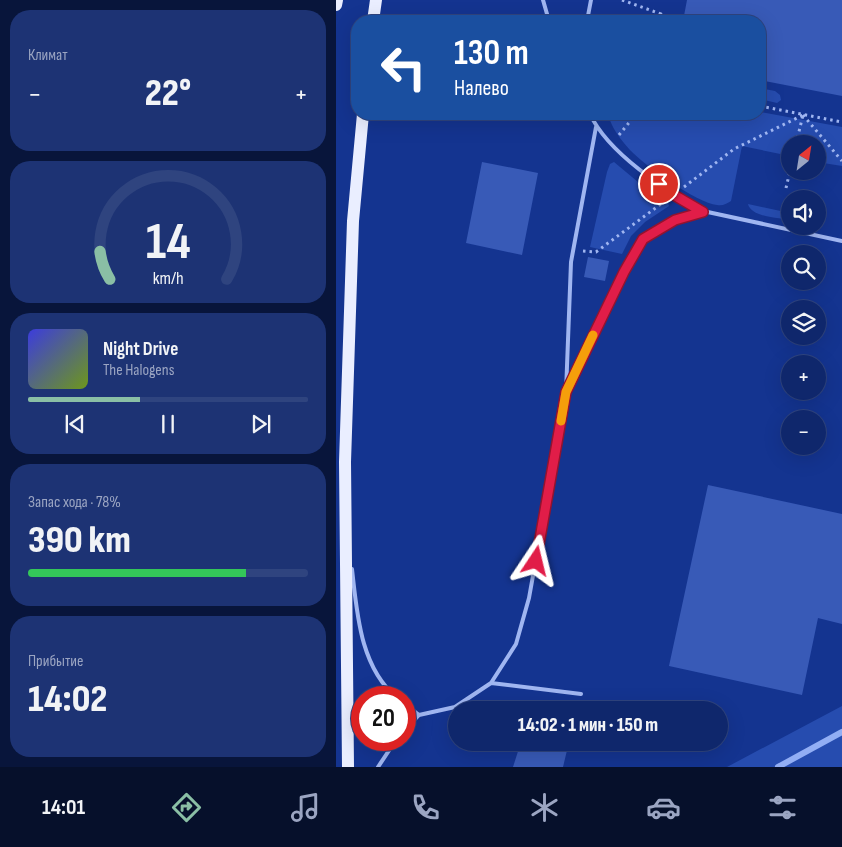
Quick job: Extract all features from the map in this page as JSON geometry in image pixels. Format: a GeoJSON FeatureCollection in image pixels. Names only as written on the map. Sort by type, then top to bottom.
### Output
{"type":"FeatureCollection","features":[{"type":"Feature","properties":{"kind":"main road"},"geometry":{"type":"LineString","coordinates":[[336,5],[337,0]]}},
{"type":"Feature","properties":{"kind":"main road"},"geometry":{"type":"LineString","coordinates":[[375,15],[376,0]]}},
{"type":"Feature","properties":{"kind":"main road"},"geometry":{"type":"LineString","coordinates":[[348,767],[341,712],[345,452],[353,221],[362,120]]}},
{"type":"Feature","properties":{"kind":"lane"},"geometry":{"type":"LineString","coordinates":[[543,0],[547,15]]}},
{"type":"Feature","properties":{"kind":"lane"},"geometry":{"type":"LineString","coordinates":[[588,15],[591,0]]}},
{"type":"Feature","properties":{"kind":"lane"},"geometry":{"type":"LineString","coordinates":[[593,120],[596,127],[630,161],[674,195],[703,212],[842,240]]}},
{"type":"Feature","properties":{"kind":"lane"},"geometry":{"type":"LineString","coordinates":[[416,718],[419,715],[455,707],[491,683],[516,644],[529,598],[566,392],[572,262],[596,127]]}},
{"type":"Feature","properties":{"kind":"lane"},"geometry":{"type":"LineString","coordinates":[[566,392],[624,272],[643,239],[675,220],[703,212]]}},
{"type":"Feature","properties":{"kind":"lane"},"geometry":{"type":"LineString","coordinates":[[345,513],[358,615],[368,656],[386,686]]}},
{"type":"Feature","properties":{"kind":"lane"},"geometry":{"type":"LineString","coordinates":[[491,683],[581,694]]}},
{"type":"Feature","properties":{"kind":"lane"},"geometry":{"type":"LineString","coordinates":[[378,767],[389,751]]}},
{"type":"Feature","properties":{"kind":"path"},"geometry":{"type":"LineString","coordinates":[[622,0],[661,15]]}},
{"type":"Feature","properties":{"kind":"path"},"geometry":{"type":"LineString","coordinates":[[766,107],[842,122]]}},
{"type":"Feature","properties":{"kind":"path"},"geometry":{"type":"LineString","coordinates":[[798,135],[803,115]]}},
{"type":"Feature","properties":{"kind":"path"},"geometry":{"type":"LineString","coordinates":[[803,115],[842,161]]}},
{"type":"Feature","properties":{"kind":"path"},"geometry":{"type":"LineString","coordinates":[[574,250],[596,252],[734,149],[803,115]]}},
{"type":"Feature","properties":{"kind":"path"},"geometry":{"type":"LineString","coordinates":[[612,144],[631,120]]}},
{"type":"Feature","properties":{"kind":"path"},"geometry":{"type":"LineString","coordinates":[[786,188],[788,180]]}},
{"type":"Feature","properties":{"kind":"shaded area"},"geometry":{"type":"Polygon","coordinates":[[[766,89],[775,91],[780,95],[781,100],[777,103],[766,100],[766,89]]]}},
{"type":"Feature","properties":{"kind":"shaded area"},"geometry":{"type":"Polygon","coordinates":[[[766,113],[842,127],[842,166],[826,163],[826,135],[781,135],[781,154],[742,146],[731,201],[723,205],[717,205],[708,203],[684,191],[658,173],[637,157],[616,133],[610,120],[766,120],[766,113]]]}},
{"type":"Feature","properties":{"kind":"shaded area"},"geometry":{"type":"Polygon","coordinates":[[[614,162],[644,187],[668,202],[669,206],[645,222],[631,236],[622,254],[590,247],[607,172],[610,164],[614,162]]]}},
{"type":"Feature","properties":{"kind":"shaded area"},"geometry":{"type":"Polygon","coordinates":[[[748,204],[781,211],[781,218],[759,214],[750,208],[748,204]]]}},
{"type":"Feature","properties":{"kind":"shaded area"},"geometry":{"type":"Polygon","coordinates":[[[842,706],[842,767],[727,767],[842,706]]]}},
{"type":"Feature","properties":{"kind":"building"},"geometry":{"type":"Polygon","coordinates":[[[687,0],[842,0],[842,96],[766,81],[766,15],[684,15],[687,0]]]}},
{"type":"Feature","properties":{"kind":"building"},"geometry":{"type":"Polygon","coordinates":[[[482,162],[538,173],[522,255],[466,243],[482,162]]]}},
{"type":"Feature","properties":{"kind":"building"},"geometry":{"type":"Polygon","coordinates":[[[588,257],[609,261],[605,281],[584,277],[588,257]]]}},
{"type":"Feature","properties":{"kind":"building"},"geometry":{"type":"Polygon","coordinates":[[[708,485],[842,514],[842,624],[818,618],[802,695],[669,666],[708,485]]]}},
{"type":"Feature","properties":{"kind":"building"},"geometry":{"type":"Polygon","coordinates":[[[518,751],[567,751],[563,767],[513,767],[518,751]]]}},
{"type":"Feature","properties":{"kind":"waterway"},"geometry":{"type":"LineString","coordinates":[[778,767],[842,732]]}},
{"type":"Feature","properties":{"kind":"slow traffic"},"geometry":{"type":"LineString","coordinates":[[561,421],[566,392],[593,335]]}},
{"type":"Feature","properties":{"kind":"route"},"geometry":{"type":"LineString","coordinates":[[536,561],[566,392],[624,272],[643,239],[675,220],[703,212],[659,184]]}}]}
